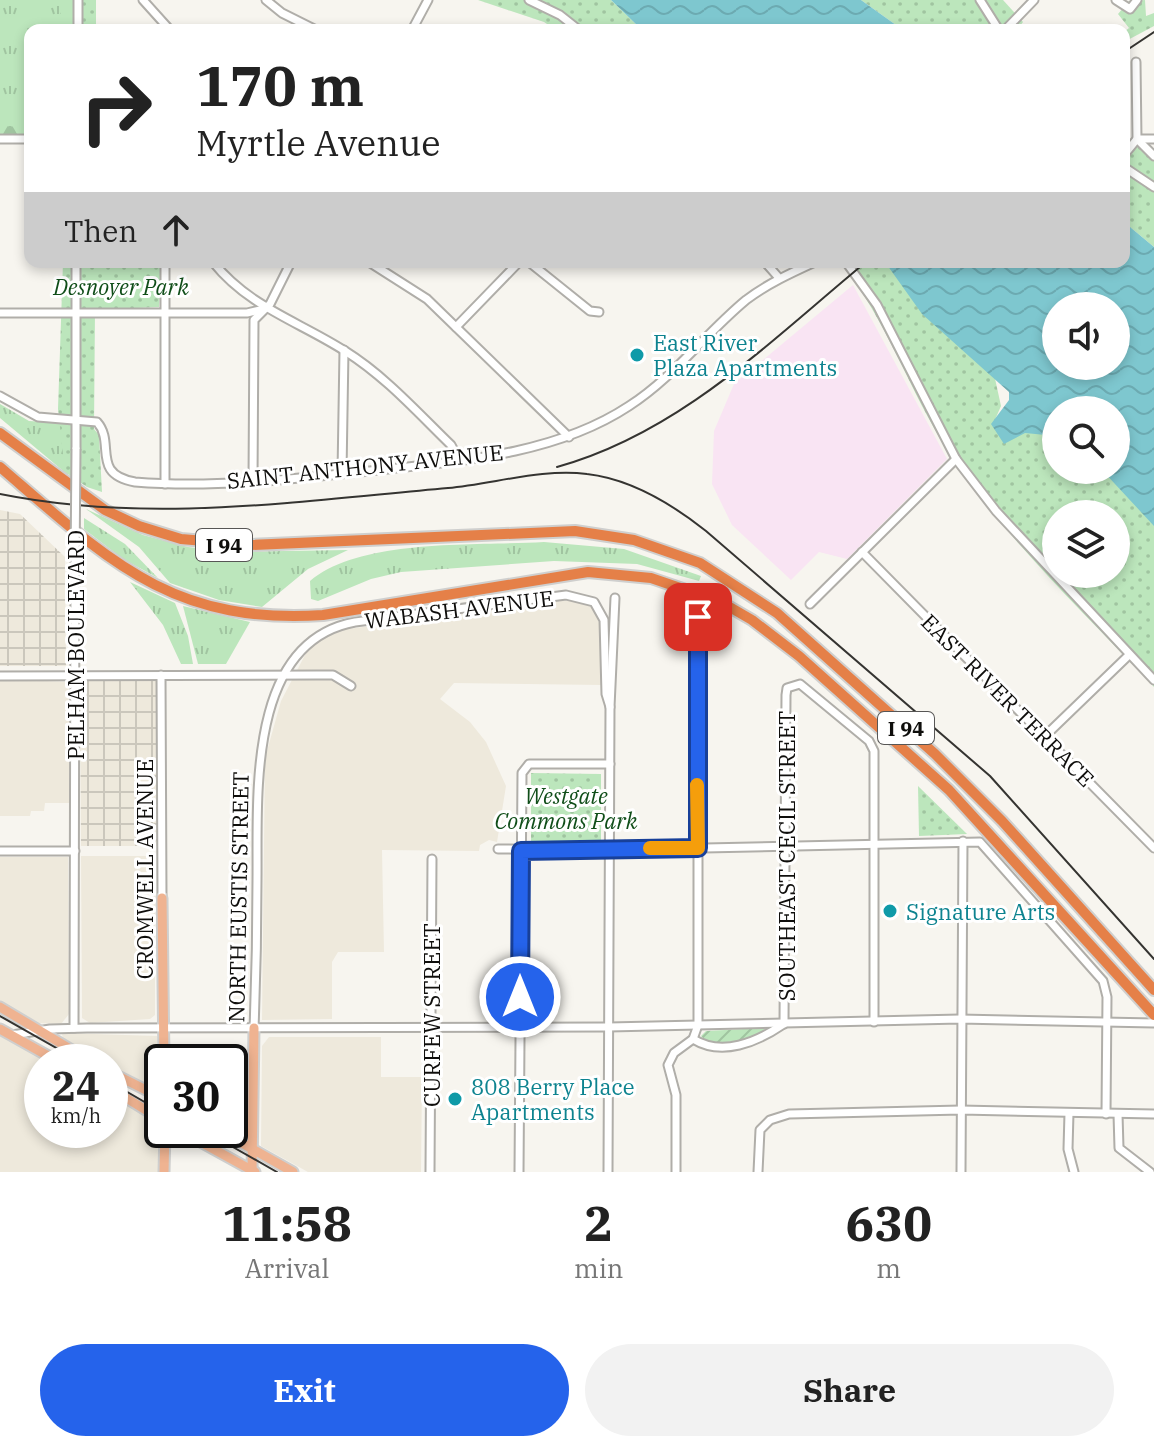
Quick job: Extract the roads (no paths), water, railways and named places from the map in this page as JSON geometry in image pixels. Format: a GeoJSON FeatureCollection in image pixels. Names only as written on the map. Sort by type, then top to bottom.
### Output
{"type":"FeatureCollection","features":[{"type":"Feature","properties":{"kind":"highway","name":"I 94"},"geometry":{"type":"LineString","coordinates":[[0,433],[105,510],[145,528],[181,539],[251,545],[575,531],[634,540],[700,563],[777,613],[935,754],[1002,821],[1154,990]]}},
{"type":"Feature","properties":{"kind":"highway","name":"I 94"},"geometry":{"type":"LineString","coordinates":[[0,467],[98,551],[134,575],[179,598],[230,612],[279,617],[345,612],[588,572],[658,579],[721,602],[752,620],[799,656],[949,790],[1153,1020]]}},
{"type":"Feature","properties":{"kind":"main road","name":"CROMWELL AVENUE"},"geometry":{"type":"LineString","coordinates":[[162,898],[163,1044]]}},
{"type":"Feature","properties":{"kind":"main road"},"geometry":{"type":"LineString","coordinates":[[0,1007],[61,1044]]}},
{"type":"Feature","properties":{"kind":"main road","name":"NORTH EUSTIS STREET"},"geometry":{"type":"LineString","coordinates":[[253,1171],[254,1028]]}},
{"type":"Feature","properties":{"kind":"main road"},"geometry":{"type":"LineString","coordinates":[[0,1029],[26,1044]]}},
{"type":"Feature","properties":{"kind":"main road"},"geometry":{"type":"LineString","coordinates":[[248,1146],[293,1172]]}},
{"type":"Feature","properties":{"kind":"main road"},"geometry":{"type":"LineString","coordinates":[[164,1172],[165,1148]]}},
{"type":"Feature","properties":{"kind":"main road"},"geometry":{"type":"LineString","coordinates":[[211,1148],[253,1171]]}},
{"type":"Feature","properties":{"kind":"street"},"geometry":{"type":"LineString","coordinates":[[78,0],[78,24]]}},
{"type":"Feature","properties":{"kind":"street"},"geometry":{"type":"LineString","coordinates":[[143,0],[165,24]]}},
{"type":"Feature","properties":{"kind":"street"},"geometry":{"type":"LineString","coordinates":[[266,0],[282,13],[304,24]]}},
{"type":"Feature","properties":{"kind":"street"},"geometry":{"type":"LineString","coordinates":[[415,24],[428,0]]}},
{"type":"Feature","properties":{"kind":"street"},"geometry":{"type":"LineString","coordinates":[[529,0],[571,24]]}},
{"type":"Feature","properties":{"kind":"street"},"geometry":{"type":"LineString","coordinates":[[980,0],[995,24]]}},
{"type":"Feature","properties":{"kind":"street"},"geometry":{"type":"LineString","coordinates":[[1015,24],[1034,0]]}},
{"type":"Feature","properties":{"kind":"street"},"geometry":{"type":"LineString","coordinates":[[1116,0],[1130,9],[1137,0]]}},
{"type":"Feature","properties":{"kind":"street"},"geometry":{"type":"LineString","coordinates":[[1130,148],[1137,139],[1136,62]]}},
{"type":"Feature","properties":{"kind":"street"},"geometry":{"type":"LineString","coordinates":[[0,139],[24,139]]}},
{"type":"Feature","properties":{"kind":"street"},"geometry":{"type":"LineString","coordinates":[[1137,139],[1154,139]]}},
{"type":"Feature","properties":{"kind":"street"},"geometry":{"type":"LineString","coordinates":[[1137,139],[1154,156]]}},
{"type":"Feature","properties":{"kind":"street"},"geometry":{"type":"LineString","coordinates":[[1130,171],[1154,187]]}},
{"type":"Feature","properties":{"kind":"street","name":"PELHAM BOULEVARD"},"geometry":{"type":"LineString","coordinates":[[74,1028],[76,268]]}},
{"type":"Feature","properties":{"kind":"street"},"geometry":{"type":"LineString","coordinates":[[165,268],[165,484]]}},
{"type":"Feature","properties":{"kind":"street"},"geometry":{"type":"LineString","coordinates":[[218,268],[238,290],[264,309],[344,350],[395,389],[451,445],[458,458]]}},
{"type":"Feature","properties":{"kind":"street"},"geometry":{"type":"LineString","coordinates":[[253,481],[254,320],[264,309],[288,268]]}},
{"type":"Feature","properties":{"kind":"street"},"geometry":{"type":"LineString","coordinates":[[379,268],[414,289],[569,437]]}},
{"type":"Feature","properties":{"kind":"street"},"geometry":{"type":"LineString","coordinates":[[456,327],[513,268]]}},
{"type":"Feature","properties":{"kind":"street"},"geometry":{"type":"LineString","coordinates":[[536,268],[590,311],[599,312]]}},
{"type":"Feature","properties":{"kind":"street"},"geometry":{"type":"LineString","coordinates":[[770,268],[779,278]]}},
{"type":"Feature","properties":{"kind":"street","name":"SAINT ANTHONY AVENUE"},"geometry":{"type":"LineString","coordinates":[[76,418],[95,421],[101,426],[105,457],[115,475],[129,482],[253,481],[342,473],[527,448],[569,437],[610,418],[643,396],[745,301],[779,278],[802,268]]}},
{"type":"Feature","properties":{"kind":"street"},"geometry":{"type":"LineString","coordinates":[[850,268],[877,305],[956,459],[996,511],[1154,680]]}},
{"type":"Feature","properties":{"kind":"street"},"geometry":{"type":"LineString","coordinates":[[0,313],[247,313],[264,309]]}},
{"type":"Feature","properties":{"kind":"street"},"geometry":{"type":"LineString","coordinates":[[342,473],[344,350]]}},
{"type":"Feature","properties":{"kind":"street"},"geometry":{"type":"LineString","coordinates":[[0,396],[38,417],[76,418]]}},
{"type":"Feature","properties":{"kind":"street"},"geometry":{"type":"LineString","coordinates":[[810,604],[956,459]]}},
{"type":"Feature","properties":{"kind":"street","name":"EAST RIVER TERRACE"},"geometry":{"type":"LineString","coordinates":[[862,552],[1154,848]]}},
{"type":"Feature","properties":{"kind":"street","name":"WABASH AVENUE"},"geometry":{"type":"LineString","coordinates":[[285,675],[310,642],[344,624],[572,595],[594,602],[600,610],[606,694],[610,707]]}},
{"type":"Feature","properties":{"kind":"street"},"geometry":{"type":"LineString","coordinates":[[608,1172],[610,707],[615,598]]}},
{"type":"Feature","properties":{"kind":"street"},"geometry":{"type":"LineString","coordinates":[[676,1172],[676,1095],[668,1065],[674,1053],[693,1039],[698,1025],[698,617]]}},
{"type":"Feature","properties":{"kind":"street"},"geometry":{"type":"LineString","coordinates":[[1044,737],[1129,655]]}},
{"type":"Feature","properties":{"kind":"street","name":"CROMWELL AVENUE"},"geometry":{"type":"LineString","coordinates":[[162,898],[163,675]]}},
{"type":"Feature","properties":{"kind":"street","name":"NORTH EUSTIS STREET"},"geometry":{"type":"LineString","coordinates":[[254,1028],[257,783],[264,730],[285,675]]}},
{"type":"Feature","properties":{"kind":"street"},"geometry":{"type":"LineString","coordinates":[[0,676],[333,675],[351,686]]}},
{"type":"Feature","properties":{"kind":"street","name":"SOUTHEAST CECIL STREET"},"geometry":{"type":"LineString","coordinates":[[784,1024],[787,688],[800,684],[808,688],[873,746],[874,843]]}},
{"type":"Feature","properties":{"kind":"street"},"geometry":{"type":"LineString","coordinates":[[519,1172],[524,768],[529,764],[610,764]]}},
{"type":"Feature","properties":{"kind":"street"},"geometry":{"type":"LineString","coordinates":[[961,1172],[963,841]]}},
{"type":"Feature","properties":{"kind":"street"},"geometry":{"type":"LineString","coordinates":[[498,849],[610,850],[980,842],[1107,989],[1106,1114]]}},
{"type":"Feature","properties":{"kind":"street"},"geometry":{"type":"LineString","coordinates":[[874,843],[874,1022]]}},
{"type":"Feature","properties":{"kind":"street"},"geometry":{"type":"LineString","coordinates":[[0,851],[75,851]]}},
{"type":"Feature","properties":{"kind":"street","name":"CURFEW STREET"},"geometry":{"type":"LineString","coordinates":[[430,1172],[432,859]]}},
{"type":"Feature","properties":{"kind":"street"},"geometry":{"type":"LineString","coordinates":[[10,1035],[74,1028],[520,1028],[960,1019],[1153,1020]]}},
{"type":"Feature","properties":{"kind":"street"},"geometry":{"type":"LineString","coordinates":[[693,1039],[709,1046],[734,1046],[767,1035],[784,1024]]}},
{"type":"Feature","properties":{"kind":"street"},"geometry":{"type":"LineString","coordinates":[[758,1172],[759,1135],[764,1124],[775,1117],[961,1110],[1154,1114]]}},
{"type":"Feature","properties":{"kind":"street"},"geometry":{"type":"LineString","coordinates":[[1069,1113],[1068,1149],[1074,1172]]}},
{"type":"Feature","properties":{"kind":"street"},"geometry":{"type":"LineString","coordinates":[[1118,1114],[1119,1148],[1150,1172]]}},
{"type":"Feature","properties":{"kind":"water"},"geometry":{"type":"Polygon","coordinates":[[[611,0],[861,0],[895,24],[636,24],[611,0]]]}},
{"type":"Feature","properties":{"kind":"water"},"geometry":{"type":"Polygon","coordinates":[[[1130,227],[1154,247],[1154,526],[1115,484],[1130,484],[1130,396],[1042,396],[1042,435],[1025,433],[1004,444],[991,424],[1009,400],[1009,392],[922,314],[889,268],[1130,268],[1130,227]]]}},
{"type":"Feature","properties":{"kind":"tram line"},"geometry":{"type":"LineString","coordinates":[[0,1016],[49,1044]]}},
{"type":"Feature","properties":{"kind":"tram line"},"geometry":{"type":"LineString","coordinates":[[128,1092],[144,1102]]}},
{"type":"Feature","properties":{"kind":"tram line"},"geometry":{"type":"LineString","coordinates":[[235,1148],[277,1172]]}},
{"type":"Feature","properties":{"kind":"railway"},"geometry":{"type":"LineString","coordinates":[[1130,48],[1154,32]]}},
{"type":"Feature","properties":{"kind":"railway"},"geometry":{"type":"LineString","coordinates":[[557,467],[602,452],[684,408],[758,353],[859,268]]}},
{"type":"Feature","properties":{"kind":"railway"},"geometry":{"type":"LineString","coordinates":[[0,494],[56,503],[168,509],[336,499],[465,486],[553,473],[587,474],[635,487],[665,502],[706,531],[990,776],[1154,959]]}},
{"type":"Feature","properties":{"kind":"place","name":"East River Plaza Apartments"},"geometry":{"type":"Point","coordinates":[637,355]}},
{"type":"Feature","properties":{"kind":"place","name":"Signature Arts"},"geometry":{"type":"Point","coordinates":[890,911]}},
{"type":"Feature","properties":{"kind":"place","name":"808 Berry Place Apartments"},"geometry":{"type":"Point","coordinates":[455,1099]}},
{"type":"Feature","properties":{"kind":"park label","name":"Desnoyer Park"},"geometry":{"type":"Point","coordinates":[121,286]}},
{"type":"Feature","properties":{"kind":"park label","name":"Westgate Commons Park"},"geometry":{"type":"Point","coordinates":[566,808]}}]}
